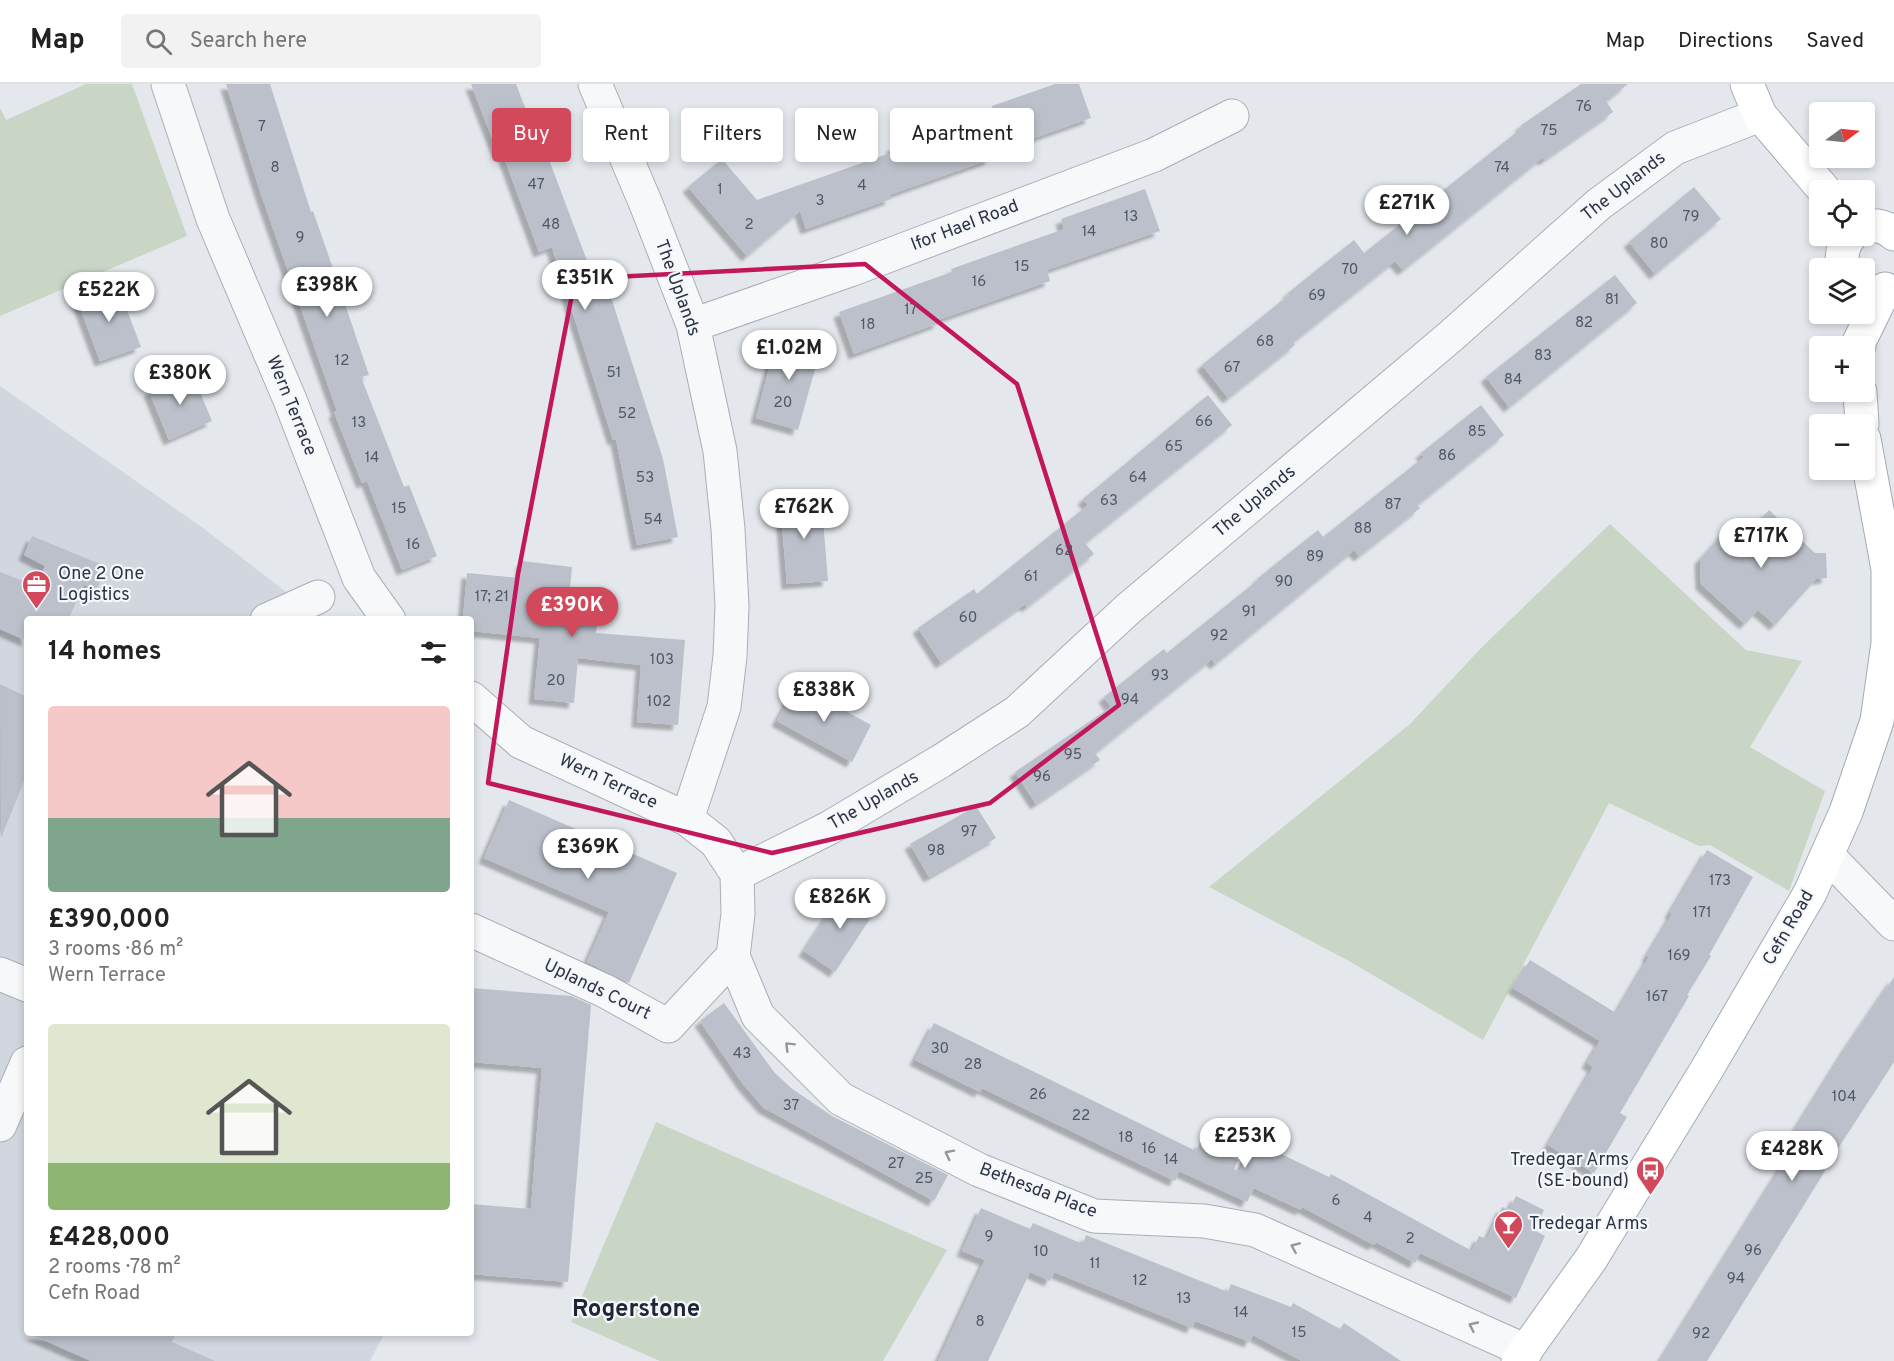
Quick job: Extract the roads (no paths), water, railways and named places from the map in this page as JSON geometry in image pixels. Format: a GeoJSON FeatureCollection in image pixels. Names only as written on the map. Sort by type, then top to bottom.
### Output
{"type":"FeatureCollection","features":[{"type":"Feature","properties":{"kind":"main road"},"geometry":{"type":"LineString","coordinates":[[1748,84],[1760,115],[1815,180]]}},
{"type":"Feature","properties":{"kind":"main road"},"geometry":{"type":"LineString","coordinates":[[1875,226],[1888,229],[1894,234]]}},
{"type":"Feature","properties":{"kind":"main road"},"geometry":{"type":"LineString","coordinates":[[1861,336],[1881,287]]}},
{"type":"Feature","properties":{"kind":"main road","name":"Cefn Road"},"geometry":{"type":"LineString","coordinates":[[1522,1356],[1591,1258],[1707,1069],[1810,893],[1846,812],[1877,721],[1888,643],[1887,569],[1871,480]]}},
{"type":"Feature","properties":{"kind":"street","name":"Wern Terrace"},"geometry":{"type":"LineString","coordinates":[[168,84],[213,219],[290,400],[359,578],[386,616]]}},
{"type":"Feature","properties":{"kind":"street","name":"The Uplands"},"geometry":{"type":"LineString","coordinates":[[595,84],[646,204],[693,325],[720,451],[728,529],[732,606],[730,656],[724,707],[687,819]]}},
{"type":"Feature","properties":{"kind":"street","name":"The Uplands"},"geometry":{"type":"LineString","coordinates":[[737,874],[829,828],[1017,712],[1128,609],[1442,344],[1599,204],[1675,148],[1760,115]]}},
{"type":"Feature","properties":{"kind":"street","name":"Ifor Hael Road"},"geometry":{"type":"LineString","coordinates":[[693,325],[850,270],[1154,155],[1232,116]]}},
{"type":"Feature","properties":{"kind":"street"},"geometry":{"type":"LineString","coordinates":[[276,616],[318,597]]}},
{"type":"Feature","properties":{"kind":"street","name":"Wern Terrace"},"geometry":{"type":"LineString","coordinates":[[474,701],[521,742],[687,819],[716,842],[737,874]]}},
{"type":"Feature","properties":{"kind":"street"},"geometry":{"type":"LineString","coordinates":[[1828,856],[1894,924]]}},
{"type":"Feature","properties":{"kind":"street","name":"Bethesda Place"},"geometry":{"type":"LineString","coordinates":[[737,874],[738,914],[733,956],[758,1016],[841,1099],[979,1170],[1094,1216],[1204,1221],[1255,1230],[1522,1356]]}},
{"type":"Feature","properties":{"kind":"street","name":"Uplands Court"},"geometry":{"type":"LineString","coordinates":[[474,931],[605,992],[668,1026],[733,956]]}},
{"type":"Feature","properties":{"kind":"street"},"geometry":{"type":"LineString","coordinates":[[0,974],[24,984]]}},
{"type":"Feature","properties":{"kind":"street"},"geometry":{"type":"LineString","coordinates":[[0,1125],[24,1070]]}},
{"type":"Feature","properties":{"kind":"place","name":"One 2 One Logistics"},"geometry":{"type":"Point","coordinates":[37,610]}},
{"type":"Feature","properties":{"kind":"place","name":"Tredegar Arms (SE-bound)"},"geometry":{"type":"Point","coordinates":[1650,1196]}},
{"type":"Feature","properties":{"kind":"place","name":"Tredegar Arms"},"geometry":{"type":"Point","coordinates":[1508,1250]}},
{"type":"Feature","properties":{"kind":"district","name":"Rogerstone"},"geometry":{"type":"Point","coordinates":[636,1310]}}]}
